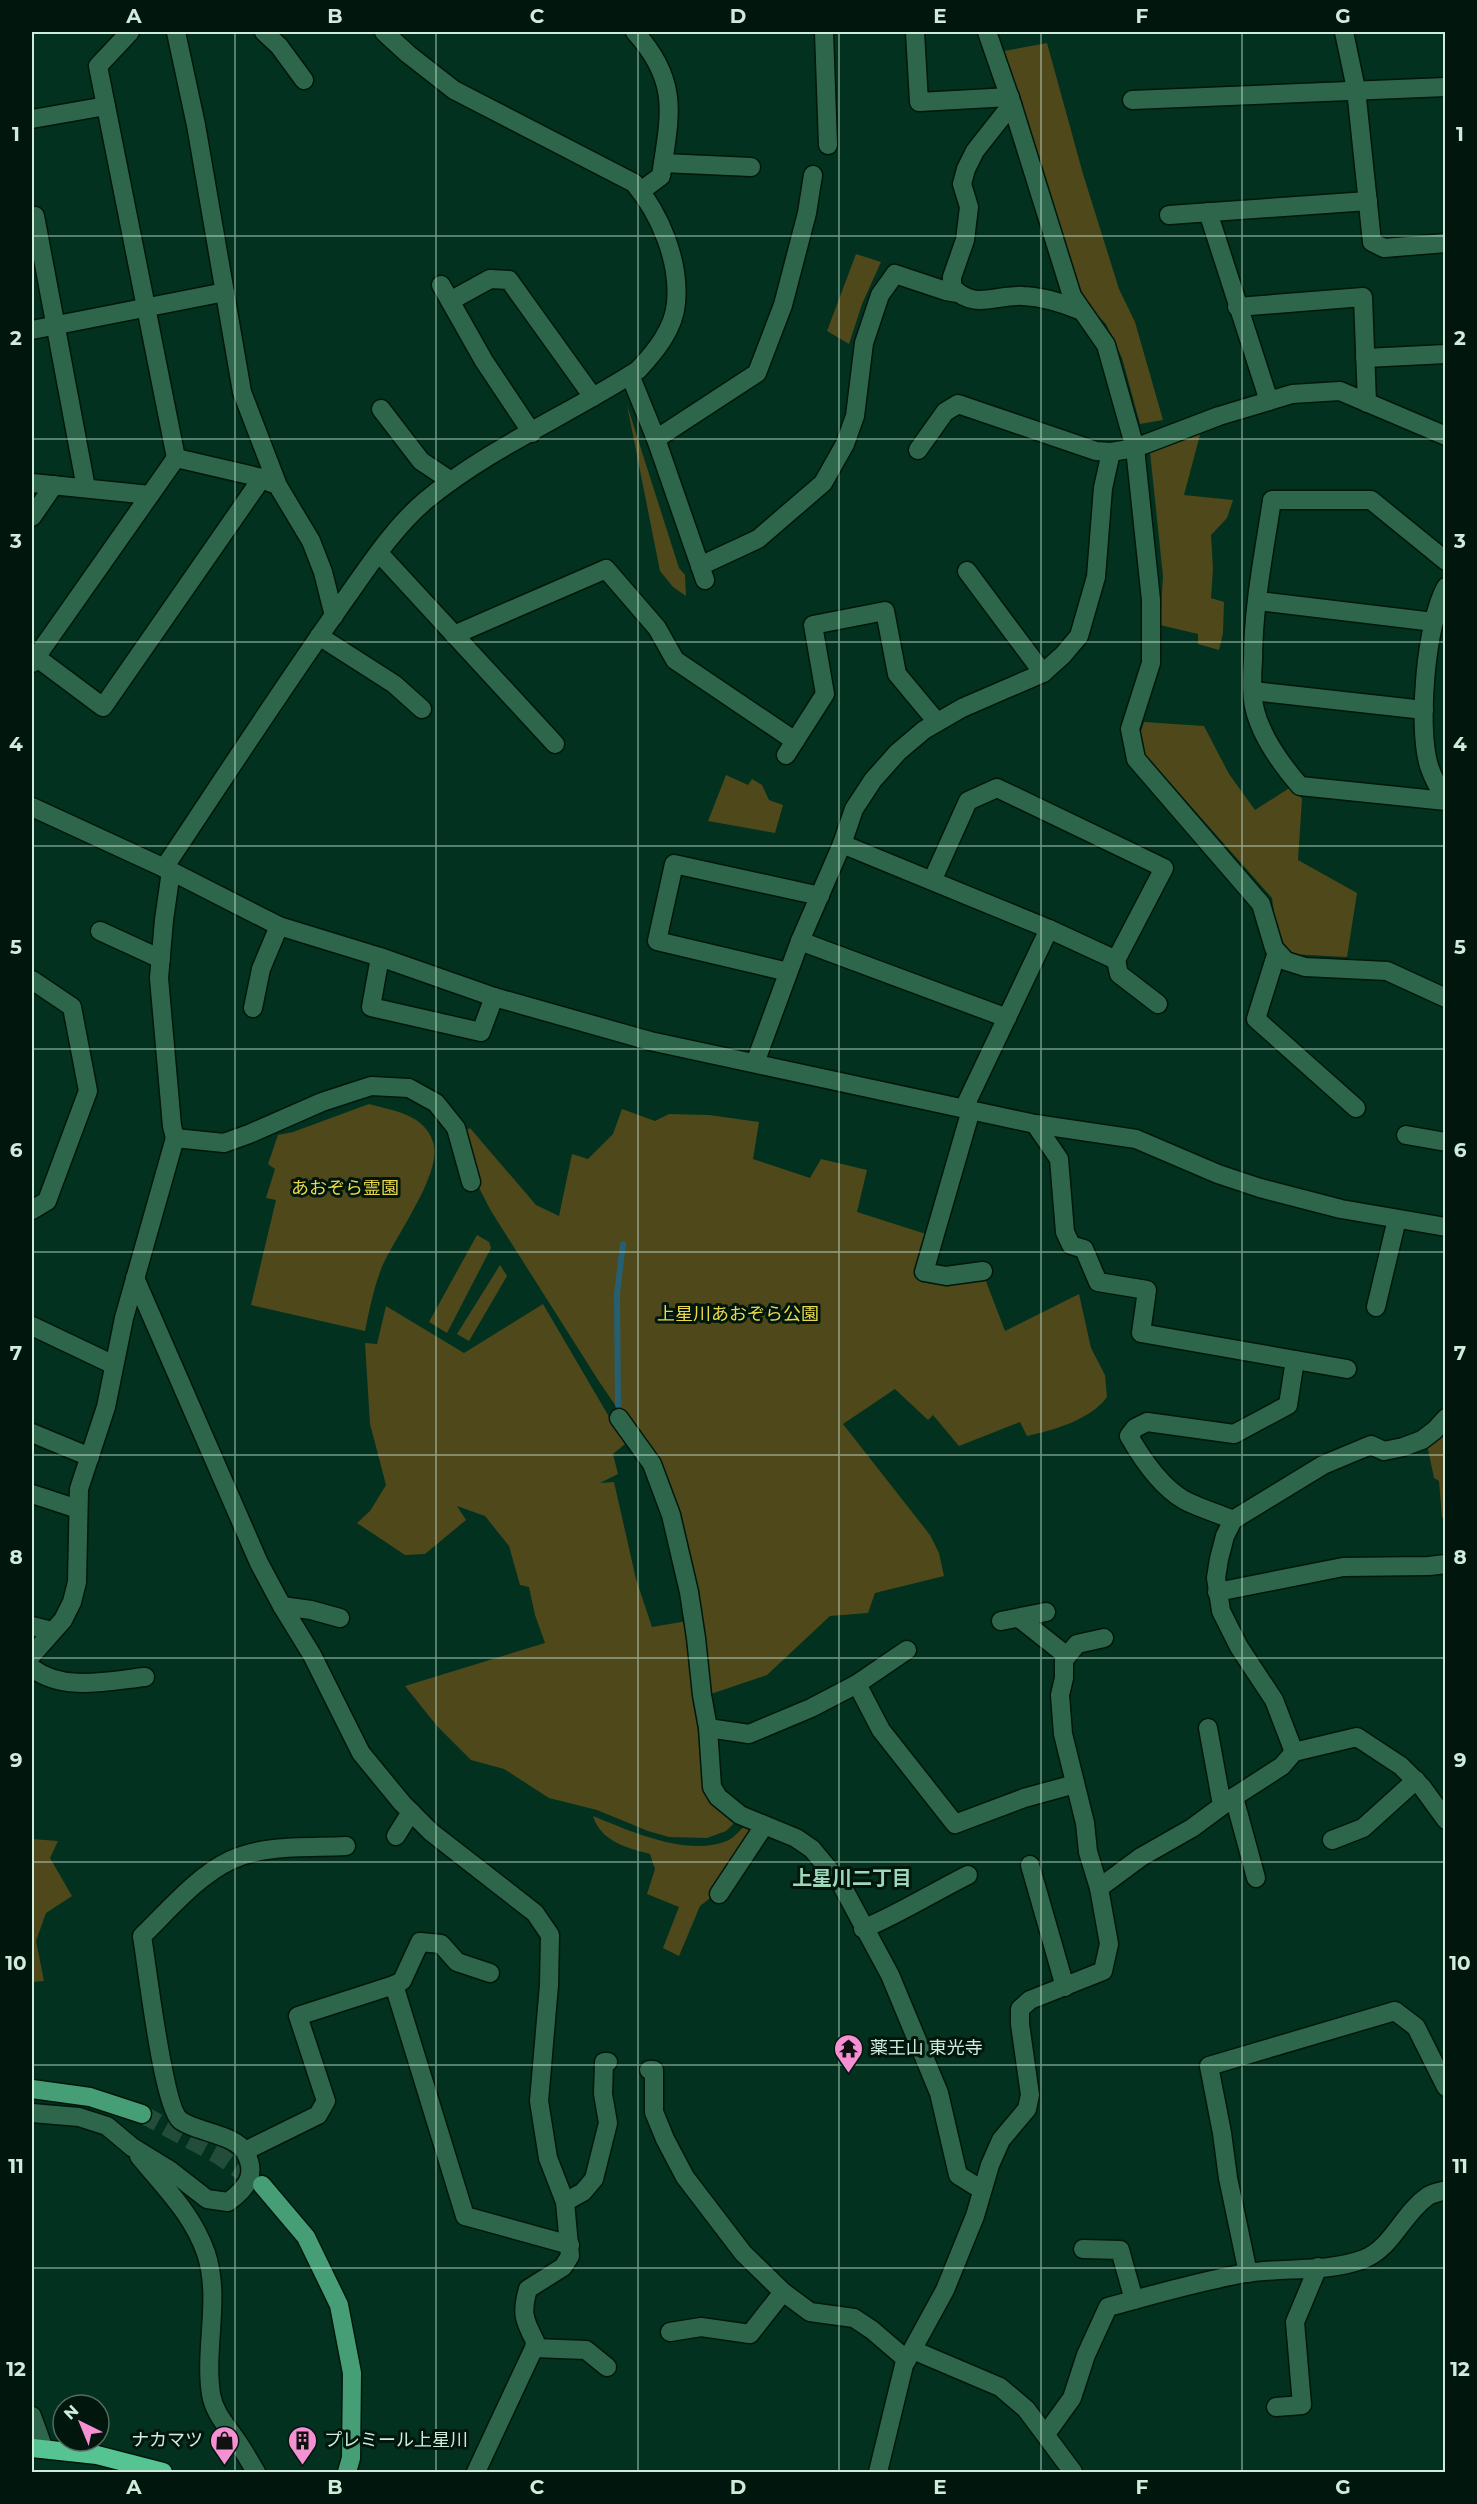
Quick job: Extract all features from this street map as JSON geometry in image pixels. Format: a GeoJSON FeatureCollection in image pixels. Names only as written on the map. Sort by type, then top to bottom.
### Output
{"type":"FeatureCollection","features":[{"type":"Feature","properties":{"kind":"highway"},"geometry":{"type":"LineString","coordinates":[[38,2449],[97,2456],[163,2472]]}},
{"type":"Feature","properties":{"kind":"main road"},"geometry":{"type":"LineString","coordinates":[[32,2089],[90,2097],[142,2114]]}},
{"type":"Feature","properties":{"kind":"main road"},"geometry":{"type":"LineString","coordinates":[[262,2185],[306,2237],[339,2305],[352,2373],[351,2458],[347,2472]]}},
{"type":"Feature","properties":{"kind":"street"},"geometry":{"type":"LineString","coordinates":[[130,32],[98,66],[144,308],[176,458],[34,660],[103,707],[270,482]]}},
{"type":"Feature","properties":{"kind":"street"},"geometry":{"type":"LineString","coordinates":[[176,32],[196,124],[242,392],[270,482],[311,541],[324,572],[334,616]]}},
{"type":"Feature","properties":{"kind":"street"},"geometry":{"type":"LineString","coordinates":[[264,32],[279,46],[304,80]]}},
{"type":"Feature","properties":{"kind":"street"},"geometry":{"type":"LineString","coordinates":[[32,1655],[63,1620],[72,1602],[77,1582],[79,1489],[106,1407],[135,1278],[175,1138],[159,978],[168,870],[320,636],[379,553],[423,503],[451,481],[638,370],[656,351],[667,331],[676,303],[673,268],[663,228],[650,202],[634,183],[454,90],[384,32]]}},
{"type":"Feature","properties":{"kind":"street"},"geometry":{"type":"LineString","coordinates":[[635,32],[653,51],[665,80],[670,111],[661,176],[641,191]]}},
{"type":"Feature","properties":{"kind":"street"},"geometry":{"type":"LineString","coordinates":[[824,32],[828,145]]}},
{"type":"Feature","properties":{"kind":"street"},"geometry":{"type":"LineString","coordinates":[[915,32],[919,102],[1011,100]]}},
{"type":"Feature","properties":{"kind":"street"},"geometry":{"type":"LineString","coordinates":[[987,32],[1011,100],[1072,296],[1107,345],[1135,448],[1151,600],[1151,663],[1130,729],[1136,759],[1262,904],[1274,948],[1286,961],[1305,967],[1387,971],[1446,998]]}},
{"type":"Feature","properties":{"kind":"street"},"geometry":{"type":"LineString","coordinates":[[1344,32],[1356,89],[1372,242],[1384,248],[1446,243]]}},
{"type":"Feature","properties":{"kind":"street"},"geometry":{"type":"LineString","coordinates":[[1132,100],[1446,87]]}},
{"type":"Feature","properties":{"kind":"street"},"geometry":{"type":"LineString","coordinates":[[958,293],[952,286],[952,277],[965,240],[969,207],[958,186],[975,151],[1011,100]]}},
{"type":"Feature","properties":{"kind":"street"},"geometry":{"type":"LineString","coordinates":[[32,119],[106,106]]}},
{"type":"Feature","properties":{"kind":"street"},"geometry":{"type":"LineString","coordinates":[[663,162],[751,168]]}},
{"type":"Feature","properties":{"kind":"street"},"geometry":{"type":"LineString","coordinates":[[656,439],[757,373],[783,305],[807,213],[813,175]]}},
{"type":"Feature","properties":{"kind":"street"},"geometry":{"type":"LineString","coordinates":[[1168,214],[1368,201]]}},
{"type":"Feature","properties":{"kind":"street"},"geometry":{"type":"LineString","coordinates":[[1208,212],[1269,401]]}},
{"type":"Feature","properties":{"kind":"street"},"geometry":{"type":"LineString","coordinates":[[32,216],[35,216],[57,326],[86,488]]}},
{"type":"Feature","properties":{"kind":"street"},"geometry":{"type":"LineString","coordinates":[[630,375],[656,439],[703,573],[758,539],[823,483],[845,444],[855,416],[864,343],[880,295],[895,274],[977,301],[1022,295],[1056,301],[1082,311]]}},
{"type":"Feature","properties":{"kind":"street"},"geometry":{"type":"LineString","coordinates":[[531,433],[484,361],[445,293],[490,279],[509,280],[594,397]]}},
{"type":"Feature","properties":{"kind":"street"},"geometry":{"type":"LineString","coordinates":[[32,330],[225,292]]}},
{"type":"Feature","properties":{"kind":"street"},"geometry":{"type":"LineString","coordinates":[[1237,307],[1363,297],[1367,403]]}},
{"type":"Feature","properties":{"kind":"street"},"geometry":{"type":"LineString","coordinates":[[1365,358],[1446,354]]}},
{"type":"Feature","properties":{"kind":"street"},"geometry":{"type":"LineString","coordinates":[[918,450],[945,412],[958,404],[1096,451],[1111,452],[1135,448],[1219,416],[1292,394],[1340,391],[1446,436]]}},
{"type":"Feature","properties":{"kind":"street"},"geometry":{"type":"LineString","coordinates":[[381,409],[420,462],[451,481]]}},
{"type":"Feature","properties":{"kind":"street"},"geometry":{"type":"LineString","coordinates":[[755,1063],[800,941],[842,844],[854,809],[873,780],[898,752],[937,722],[962,708],[1043,673],[1079,636],[1096,576],[1103,488],[1111,452]]}},
{"type":"Feature","properties":{"kind":"street"},"geometry":{"type":"LineString","coordinates":[[176,458],[270,482]]}},
{"type":"Feature","properties":{"kind":"street"},"geometry":{"type":"LineString","coordinates":[[32,483],[150,495]]}},
{"type":"Feature","properties":{"kind":"street"},"geometry":{"type":"LineString","coordinates":[[32,517],[54,485]]}},
{"type":"Feature","properties":{"kind":"street"},"geometry":{"type":"LineString","coordinates":[[1446,561],[1371,500],[1272,500],[1253,632],[1254,706],[1265,736],[1300,786],[1446,800]]}},
{"type":"Feature","properties":{"kind":"street"},"geometry":{"type":"LineString","coordinates":[[379,553],[555,744]]}},
{"type":"Feature","properties":{"kind":"street"},"geometry":{"type":"LineString","coordinates":[[454,635],[606,569],[657,628],[675,660],[791,748],[825,694],[813,625],[885,611],[897,674],[937,722]]}},
{"type":"Feature","properties":{"kind":"street"},"geometry":{"type":"LineString","coordinates":[[967,571],[1043,673]]}},
{"type":"Feature","properties":{"kind":"street"},"geometry":{"type":"LineString","coordinates":[[1446,587],[1439,599],[1434,622],[1424,710],[1429,764],[1446,800]]}},
{"type":"Feature","properties":{"kind":"street"},"geometry":{"type":"LineString","coordinates":[[1257,601],[1434,622]]}},
{"type":"Feature","properties":{"kind":"street"},"geometry":{"type":"LineString","coordinates":[[320,636],[393,684],[422,709]]}},
{"type":"Feature","properties":{"kind":"street"},"geometry":{"type":"LineString","coordinates":[[1253,691],[1424,710]]}},
{"type":"Feature","properties":{"kind":"street"},"geometry":{"type":"LineString","coordinates":[[932,881],[968,801],[997,788],[1164,868],[1116,960],[1119,974],[1158,1004]]}},
{"type":"Feature","properties":{"kind":"street"},"geometry":{"type":"LineString","coordinates":[[32,807],[168,870],[279,926],[380,957],[494,998],[650,1041],[1035,1124],[1136,1139],[1218,1174],[1260,1188],[1341,1209],[1446,1227]]}},
{"type":"Feature","properties":{"kind":"street"},"geometry":{"type":"LineString","coordinates":[[842,844],[1049,929],[1116,960]]}},
{"type":"Feature","properties":{"kind":"street"},"geometry":{"type":"LineString","coordinates":[[788,972],[657,941],[674,864],[820,896]]}},
{"type":"Feature","properties":{"kind":"street"},"geometry":{"type":"LineString","coordinates":[[253,1008],[261,969],[279,926]]}},
{"type":"Feature","properties":{"kind":"street"},"geometry":{"type":"LineString","coordinates":[[984,1271],[946,1276],[924,1272],[968,1109],[1049,929]]}},
{"type":"Feature","properties":{"kind":"street"},"geometry":{"type":"LineString","coordinates":[[100,931],[161,959]]}},
{"type":"Feature","properties":{"kind":"street"},"geometry":{"type":"LineString","coordinates":[[800,941],[1007,1018]]}},
{"type":"Feature","properties":{"kind":"street"},"geometry":{"type":"LineString","coordinates":[[1277,952],[1256,1019],[1356,1107]]}},
{"type":"Feature","properties":{"kind":"street"},"geometry":{"type":"LineString","coordinates":[[380,957],[371,1007],[481,1032],[494,998]]}},
{"type":"Feature","properties":{"kind":"street"},"geometry":{"type":"LineString","coordinates":[[32,980],[72,1007],[88,1091],[47,1201],[32,1210]]}},
{"type":"Feature","properties":{"kind":"street"},"geometry":{"type":"LineString","coordinates":[[175,1138],[224,1143],[322,1102],[371,1086],[409,1088],[436,1103],[456,1128],[471,1182]]}},
{"type":"Feature","properties":{"kind":"street"},"geometry":{"type":"LineString","coordinates":[[1035,1124],[1059,1159],[1065,1232],[1071,1245],[1084,1248],[1098,1282],[1147,1290],[1141,1333],[1347,1369]]}},
{"type":"Feature","properties":{"kind":"street"},"geometry":{"type":"LineString","coordinates":[[1406,1136],[1446,1142]]}},
{"type":"Feature","properties":{"kind":"street"},"geometry":{"type":"LineString","coordinates":[[1376,1307],[1397,1218]]}},
{"type":"Feature","properties":{"kind":"street"},"geometry":{"type":"LineString","coordinates":[[135,1278],[259,1563],[312,1654],[361,1753],[431,1832],[535,1913],[550,1935],[549,1985],[539,2101],[548,2158],[565,2202],[570,2256],[563,2267],[528,2289],[522,2308],[525,2321],[535,2341],[534,2348],[476,2472]]}},
{"type":"Feature","properties":{"kind":"street"},"geometry":{"type":"LineString","coordinates":[[32,1326],[114,1365]]}},
{"type":"Feature","properties":{"kind":"street"},"geometry":{"type":"LineString","coordinates":[[1233,1520],[1184,1500],[1165,1484],[1143,1460],[1129,1436],[1135,1428],[1147,1422],[1234,1434],[1288,1404],[1295,1360]]}},
{"type":"Feature","properties":{"kind":"street"},"geometry":{"type":"LineString","coordinates":[[619,1418],[652,1464],[671,1515],[689,1592],[708,1728],[712,1787],[744,1820],[796,1838],[812,1849],[841,1884],[863,1929],[890,1975],[939,2093],[958,2175],[982,2190]]}},
{"type":"Feature","properties":{"kind":"street"},"geometry":{"type":"LineString","coordinates":[[1294,1752],[1274,1700],[1248,1662],[1221,1611],[1216,1578],[1225,1536],[1233,1520],[1323,1465],[1371,1445],[1384,1451],[1422,1440],[1446,1418]]}},
{"type":"Feature","properties":{"kind":"street"},"geometry":{"type":"LineString","coordinates":[[32,1433],[90,1457]]}},
{"type":"Feature","properties":{"kind":"street"},"geometry":{"type":"LineString","coordinates":[[32,1494],[78,1509]]}},
{"type":"Feature","properties":{"kind":"street"},"geometry":{"type":"LineString","coordinates":[[1217,1592],[1344,1566],[1446,1564]]}},
{"type":"Feature","properties":{"kind":"street"},"geometry":{"type":"LineString","coordinates":[[282,1606],[311,1610],[340,1618]]}},
{"type":"Feature","properties":{"kind":"street"},"geometry":{"type":"LineString","coordinates":[[1046,1612],[1010,1619],[1067,1656]]}},
{"type":"Feature","properties":{"kind":"street"},"geometry":{"type":"LineString","coordinates":[[32,1626],[52,1631]]}},
{"type":"Feature","properties":{"kind":"street"},"geometry":{"type":"LineString","coordinates":[[878,2472],[904,2365],[945,2290],[975,2216],[990,2164],[1001,2140],[1027,2109],[1030,2095],[1020,2009],[1030,2000],[1104,1971],[1109,1944],[1099,1888],[1088,1852],[1084,1823],[1063,1734],[1060,1695],[1064,1678],[1064,1660],[1067,1656],[1077,1644],[1104,1638]]}},
{"type":"Feature","properties":{"kind":"street"},"geometry":{"type":"LineString","coordinates":[[708,1728],[749,1734],[857,1684],[907,1650]]}},
{"type":"Feature","properties":{"kind":"street"},"geometry":{"type":"LineString","coordinates":[[32,1668],[39,1674],[75,1684],[145,1677]]}},
{"type":"Feature","properties":{"kind":"street"},"geometry":{"type":"LineString","coordinates":[[857,1684],[880,1730],[955,1824],[1024,1798],[1075,1784]]}},
{"type":"Feature","properties":{"kind":"street"},"geometry":{"type":"LineString","coordinates":[[1208,1728],[1228,1801],[1256,1878]]}},
{"type":"Feature","properties":{"kind":"street"},"geometry":{"type":"LineString","coordinates":[[1099,1888],[1142,1857],[1192,1828],[1228,1801],[1282,1766],[1294,1752],[1357,1737],[1401,1766],[1416,1780],[1446,1820]]}},
{"type":"Feature","properties":{"kind":"street"},"geometry":{"type":"LineString","coordinates":[[1332,1840],[1363,1828],[1416,1780]]}},
{"type":"Feature","properties":{"kind":"street"},"geometry":{"type":"LineString","coordinates":[[396,1836],[411,1812]]}},
{"type":"Feature","properties":{"kind":"street"},"geometry":{"type":"LineString","coordinates":[[719,1894],[764,1826]]}},
{"type":"Feature","properties":{"kind":"street"},"geometry":{"type":"LineString","coordinates":[[32,2113],[79,2117],[107,2126],[132,2147],[171,2171],[207,2199],[228,2202],[246,2189],[251,2172],[245,2151],[231,2141],[180,2120],[172,2107],[142,1936],[202,1879],[232,1860],[273,1849],[346,1846]]}},
{"type":"Feature","properties":{"kind":"street"},"geometry":{"type":"LineString","coordinates":[[1030,1865],[1065,1987]]}},
{"type":"Feature","properties":{"kind":"street"},"geometry":{"type":"LineString","coordinates":[[863,1929],[897,1915],[917,1900],[968,1875]]}},
{"type":"Feature","properties":{"kind":"street"},"geometry":{"type":"LineString","coordinates":[[245,2151],[318,2115],[326,2101],[298,2016],[402,1981],[420,1942],[441,1944],[457,1962],[490,1973]]}},
{"type":"Feature","properties":{"kind":"street"},"geometry":{"type":"LineString","coordinates":[[394,1985],[465,2216],[570,2245]]}},
{"type":"Feature","properties":{"kind":"street"},"geometry":{"type":"LineString","coordinates":[[1248,2273],[1228,2178],[1209,2066],[1395,2011],[1416,2027],[1446,2087]]}},
{"type":"Feature","properties":{"kind":"street"},"geometry":{"type":"LineString","coordinates":[[565,2202],[583,2192],[594,2179],[608,2123],[603,2094],[604,2062],[608,2062]]}},
{"type":"Feature","properties":{"kind":"street"},"geometry":{"type":"LineString","coordinates":[[649,2070],[654,2070],[654,2112],[685,2177],[743,2253],[783,2292],[810,2312],[835,2318],[854,2318],[910,2355],[1000,2387],[1026,2409],[1073,2472]]}},
{"type":"Feature","properties":{"kind":"street"},"geometry":{"type":"LineString","coordinates":[[132,2147],[194,2223],[206,2255],[211,2284],[211,2394],[219,2418],[237,2441],[256,2472]]}},
{"type":"Feature","properties":{"kind":"street"},"geometry":{"type":"LineString","coordinates":[[1046,2434],[1072,2398],[1086,2355],[1108,2307],[1248,2273],[1318,2267],[1363,2260],[1380,2251],[1404,2220],[1429,2196],[1446,2190]]}},
{"type":"Feature","properties":{"kind":"street"},"geometry":{"type":"LineString","coordinates":[[1083,2249],[1128,2246],[1134,2300]]}},
{"type":"Feature","properties":{"kind":"street"},"geometry":{"type":"LineString","coordinates":[[1276,2407],[1302,2405],[1295,2322],[1318,2267]]}},
{"type":"Feature","properties":{"kind":"street"},"geometry":{"type":"LineString","coordinates":[[670,2332],[701,2327],[750,2334],[783,2292]]}},
{"type":"Feature","properties":{"kind":"street"},"geometry":{"type":"LineString","coordinates":[[534,2348],[586,2350],[608,2367]]}},
{"type":"Feature","properties":{"kind":"street"},"geometry":{"type":"LineString","coordinates":[[32,2416],[38,2449]]}},
{"type":"Feature","properties":{"kind":"green space"},"geometry":{"type":"Polygon","coordinates":[[[1047,43],[1083,174],[1119,289],[1135,322],[1163,420],[1140,424],[1122,358],[1106,324],[1080,297],[1004,51],[1047,43]]]}},
{"type":"Feature","properties":{"kind":"green space"},"geometry":{"type":"Polygon","coordinates":[[[856,254],[881,262],[862,304],[849,344],[827,331],[856,254]]]}},
{"type":"Feature","properties":{"kind":"green space"},"geometry":{"type":"Polygon","coordinates":[[[627,405],[679,568],[685,575],[686,596],[673,587],[660,571],[627,405]]]}},
{"type":"Feature","properties":{"kind":"green space"},"geometry":{"type":"Polygon","coordinates":[[[1201,431],[1184,495],[1233,500],[1227,518],[1211,535],[1213,569],[1211,598],[1224,602],[1223,633],[1219,650],[1198,644],[1198,634],[1160,625],[1163,576],[1150,452],[1201,431]]]}},
{"type":"Feature","properties":{"kind":"green space"},"geometry":{"type":"Polygon","coordinates":[[[1144,722],[1204,726],[1229,774],[1255,810],[1294,785],[1302,799],[1298,860],[1357,893],[1347,957],[1288,954],[1278,944],[1272,898],[1142,751],[1138,741],[1144,722]]]}},
{"type":"Feature","properties":{"kind":"green space"},"geometry":{"type":"Polygon","coordinates":[[[726,775],[748,785],[752,779],[762,785],[769,800],[783,805],[775,833],[708,821],[726,775]]]}},
{"type":"Feature","properties":{"kind":"green space","name":"あおぞら霊園"},"geometry":{"type":"Polygon","coordinates":[[[369,1104],[407,1115],[423,1125],[433,1142],[434,1156],[424,1189],[380,1272],[365,1331],[251,1305],[276,1200],[266,1198],[275,1169],[268,1164],[278,1135],[293,1132],[369,1104]]]}},
{"type":"Feature","properties":{"kind":"green space","name":"上星川あおぞら公園"},"geometry":{"type":"Polygon","coordinates":[[[622,1109],[655,1121],[669,1114],[709,1115],[759,1122],[753,1159],[810,1178],[821,1159],[867,1170],[857,1212],[929,1235],[916,1278],[960,1280],[984,1276],[1005,1331],[1079,1294],[1091,1348],[1105,1375],[1107,1397],[1100,1405],[1071,1423],[1027,1436],[1020,1422],[959,1446],[933,1415],[928,1420],[895,1389],[843,1424],[930,1535],[939,1553],[944,1576],[875,1593],[868,1613],[830,1616],[767,1675],[705,1696],[655,1463],[600,1383],[491,1211],[475,1180],[463,1132],[470,1128],[536,1205],[559,1216],[572,1154],[588,1159],[613,1134],[622,1109]]]}},
{"type":"Feature","properties":{"kind":"green space"},"geometry":{"type":"Polygon","coordinates":[[[477,1235],[489,1242],[491,1248],[447,1333],[429,1322],[477,1235]]]}},
{"type":"Feature","properties":{"kind":"green space"},"geometry":{"type":"Polygon","coordinates":[[[500,1265],[507,1276],[469,1341],[457,1334],[500,1265]]]}},
{"type":"Feature","properties":{"kind":"green space"},"geometry":{"type":"Polygon","coordinates":[[[543,1304],[625,1444],[613,1454],[618,1474],[600,1483],[614,1482],[636,1579],[652,1627],[687,1621],[704,1783],[737,1820],[726,1831],[707,1838],[669,1837],[648,1831],[597,1810],[549,1798],[504,1769],[471,1760],[437,1726],[405,1686],[545,1643],[535,1615],[529,1587],[520,1585],[509,1546],[485,1516],[457,1506],[466,1520],[425,1554],[405,1555],[357,1523],[370,1511],[386,1485],[370,1424],[365,1343],[377,1344],[386,1306],[464,1353],[543,1304]]]}},
{"type":"Feature","properties":{"kind":"green space"},"geometry":{"type":"Polygon","coordinates":[[[1442,1433],[1445,1434],[1445,1520],[1442,1517],[1439,1481],[1434,1478],[1427,1445],[1442,1433]]]}},
{"type":"Feature","properties":{"kind":"green space"},"geometry":{"type":"Polygon","coordinates":[[[593,1816],[641,1835],[694,1846],[727,1841],[748,1823],[757,1827],[711,1888],[714,1895],[700,1906],[679,1956],[663,1948],[679,1907],[647,1894],[655,1869],[650,1854],[624,1846],[609,1838],[602,1832],[593,1816]]]}},
{"type":"Feature","properties":{"kind":"green space"},"geometry":{"type":"Polygon","coordinates":[[[32,1839],[58,1841],[50,1858],[72,1896],[46,1913],[36,1941],[44,1981],[32,1982],[32,1839]]]}},
{"type":"Feature","properties":{"kind":"waterway"},"geometry":{"type":"LineString","coordinates":[[618,1405],[617,1294],[623,1244]]}},
{"type":"Feature","properties":{"kind":"tunnel"},"geometry":{"type":"LineString","coordinates":[[142,2114],[218,2155],[262,2185]]}},
{"type":"Feature","properties":{"kind":"place","name":"薬王山 東光寺"},"geometry":{"type":"Point","coordinates":[849,2074]}},
{"type":"Feature","properties":{"kind":"place","name":"ナカマツ"},"geometry":{"type":"Point","coordinates":[224,2466]}},
{"type":"Feature","properties":{"kind":"place","name":"プレミール上星川"},"geometry":{"type":"Point","coordinates":[303,2466]}},
{"type":"Feature","properties":{"kind":"district","name":"上星川二丁目"},"geometry":{"type":"Point","coordinates":[852,1878]}}]}
